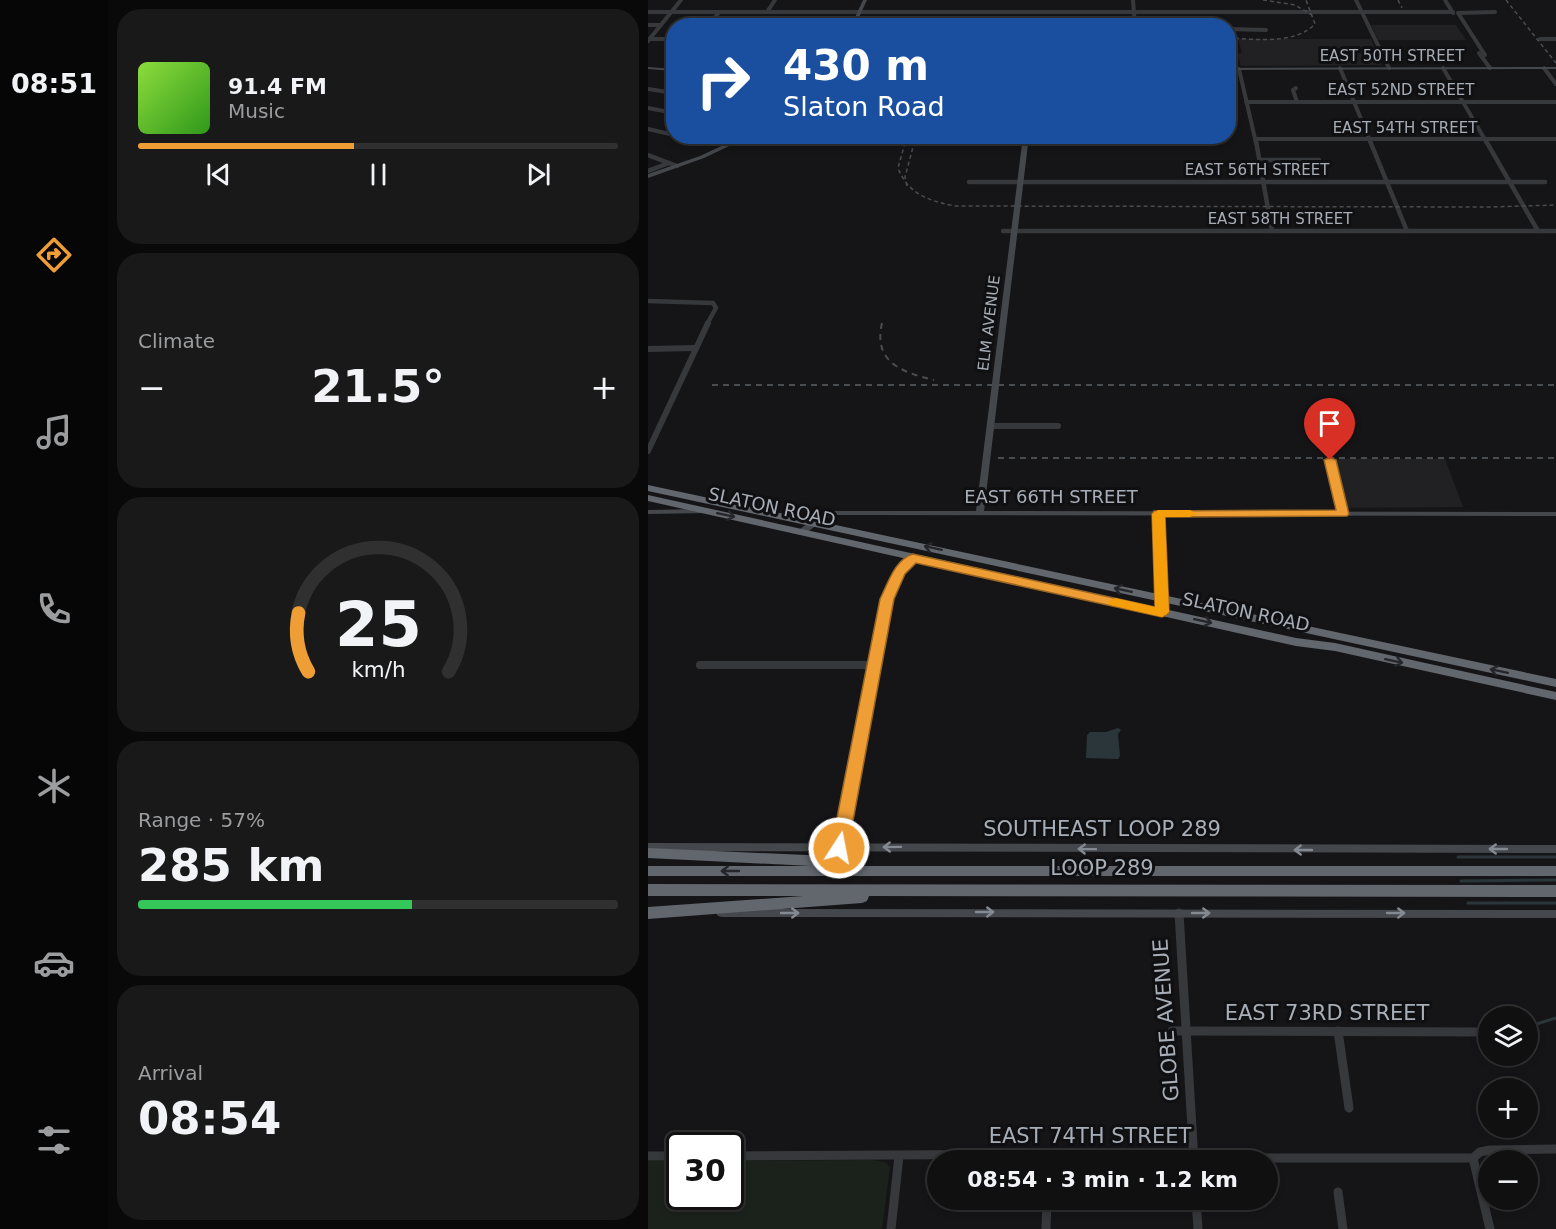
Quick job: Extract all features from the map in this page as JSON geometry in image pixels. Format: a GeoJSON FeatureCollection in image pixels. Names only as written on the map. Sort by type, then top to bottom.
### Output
{"type":"FeatureCollection","features":[{"type":"Feature","properties":{"kind":"highway","name":"SLATON ROAD"},"geometry":{"type":"LineString","coordinates":[[648,488],[1556,683]]}},
{"type":"Feature","properties":{"kind":"highway","name":"SLATON ROAD"},"geometry":{"type":"LineString","coordinates":[[648,498],[803,531],[913,558],[1556,696]]}},
{"type":"Feature","properties":{"kind":"highway"},"geometry":{"type":"LineString","coordinates":[[973,571],[983,559]]}},
{"type":"Feature","properties":{"kind":"highway"},"geometry":{"type":"LineString","coordinates":[[648,853],[1020,869]]}},
{"type":"Feature","properties":{"kind":"highway"},"geometry":{"type":"LineString","coordinates":[[1391,870],[1556,865]]}},
{"type":"Feature","properties":{"kind":"highway","name":"LOOP 289"},"geometry":{"type":"LineString","coordinates":[[648,871],[1556,870]]}},
{"type":"Feature","properties":{"kind":"highway"},"geometry":{"type":"LineString","coordinates":[[648,913],[804,900],[936,894],[967,889]]}},
{"type":"Feature","properties":{"kind":"highway","name":"LOOP 289"},"geometry":{"type":"LineString","coordinates":[[648,890],[1395,889],[1436,894],[1556,893]]}},
{"type":"Feature","properties":{"kind":"main road"},"geometry":{"type":"LineString","coordinates":[[857,18],[865,0]]}},
{"type":"Feature","properties":{"kind":"main road","name":"EAST 50TH STREET"},"geometry":{"type":"LineString","coordinates":[[1239,69],[1556,68]]}},
{"type":"Feature","properties":{"kind":"main road"},"geometry":{"type":"LineString","coordinates":[[648,69],[666,70]]}},
{"type":"Feature","properties":{"kind":"main road"},"geometry":{"type":"LineString","coordinates":[[648,176],[729,144]]}},
{"type":"Feature","properties":{"kind":"main road","name":"ELM AVENUE"},"geometry":{"type":"LineString","coordinates":[[980,513],[1025,144]]}},
{"type":"Feature","properties":{"kind":"main road"},"geometry":{"type":"LineString","coordinates":[[648,512],[704,510]]}},
{"type":"Feature","properties":{"kind":"main road","name":"EAST 66TH STREET"},"geometry":{"type":"LineString","coordinates":[[803,531],[825,515],[835,513],[1556,514]]}},
{"type":"Feature","properties":{"kind":"main road","name":"SOUTHEAST LOOP 289"},"geometry":{"type":"LineString","coordinates":[[648,847],[1556,849]]}},
{"type":"Feature","properties":{"kind":"main road"},"geometry":{"type":"LineString","coordinates":[[648,913],[1556,914]]}},
{"type":"Feature","properties":{"kind":"street"},"geometry":{"type":"LineString","coordinates":[[666,18],[681,0]]}},
{"type":"Feature","properties":{"kind":"street"},"geometry":{"type":"LineString","coordinates":[[767,12],[775,0]]}},
{"type":"Feature","properties":{"kind":"street"},"geometry":{"type":"LineString","coordinates":[[1133,0],[1134,18]]}},
{"type":"Feature","properties":{"kind":"street"},"geometry":{"type":"LineString","coordinates":[[1356,0],[1389,68]]}},
{"type":"Feature","properties":{"kind":"street"},"geometry":{"type":"LineString","coordinates":[[1445,0],[1490,68]]}},
{"type":"Feature","properties":{"kind":"street"},"geometry":{"type":"LineString","coordinates":[[648,12],[1453,12]]}},
{"type":"Feature","properties":{"kind":"street"},"geometry":{"type":"LineString","coordinates":[[715,18],[719,12]]}},
{"type":"Feature","properties":{"kind":"street"},"geometry":{"type":"LineString","coordinates":[[1485,55],[1458,13],[1495,12]]}},
{"type":"Feature","properties":{"kind":"street"},"geometry":{"type":"LineString","coordinates":[[648,39],[666,18]]}},
{"type":"Feature","properties":{"kind":"street"},"geometry":{"type":"LineString","coordinates":[[648,25],[661,25]]}},
{"type":"Feature","properties":{"kind":"street"},"geometry":{"type":"LineString","coordinates":[[1236,29],[1266,30]]}},
{"type":"Feature","properties":{"kind":"street"},"geometry":{"type":"LineString","coordinates":[[648,39],[666,39]]}},
{"type":"Feature","properties":{"kind":"street"},"geometry":{"type":"LineString","coordinates":[[1540,39],[1556,39]]}},
{"type":"Feature","properties":{"kind":"street"},"geometry":{"type":"LineString","coordinates":[[1340,68],[1407,231]]}},
{"type":"Feature","properties":{"kind":"street"},"geometry":{"type":"LineString","coordinates":[[1443,68],[1538,231]]}},
{"type":"Feature","properties":{"kind":"street"},"geometry":{"type":"LineString","coordinates":[[1544,68],[1556,84]]}},
{"type":"Feature","properties":{"kind":"street"},"geometry":{"type":"LineString","coordinates":[[1239,69],[1260,160],[1272,231]]}},
{"type":"Feature","properties":{"kind":"street"},"geometry":{"type":"LineString","coordinates":[[1296,88],[1293,90],[1297,102]]}},
{"type":"Feature","properties":{"kind":"street"},"geometry":{"type":"LineString","coordinates":[[648,89],[666,92]]}},
{"type":"Feature","properties":{"kind":"street","name":"EAST 52ND STREET"},"geometry":{"type":"LineString","coordinates":[[1246,102],[1556,102]]}},
{"type":"Feature","properties":{"kind":"street"},"geometry":{"type":"LineString","coordinates":[[648,108],[666,111]]}},
{"type":"Feature","properties":{"kind":"street"},"geometry":{"type":"LineString","coordinates":[[648,129],[666,133]]}},
{"type":"Feature","properties":{"kind":"street","name":"EAST 54TH STREET"},"geometry":{"type":"LineString","coordinates":[[1255,139],[1556,139]]}},
{"type":"Feature","properties":{"kind":"street"},"geometry":{"type":"LineString","coordinates":[[648,155],[676,166]]}},
{"type":"Feature","properties":{"kind":"street"},"geometry":{"type":"LineString","coordinates":[[1260,160],[1319,160]]}},
{"type":"Feature","properties":{"kind":"street"},"geometry":{"type":"LineString","coordinates":[[648,171],[669,164]]}},
{"type":"Feature","properties":{"kind":"street","name":"EAST 56TH STREET"},"geometry":{"type":"LineString","coordinates":[[969,182],[1545,182]]}},
{"type":"Feature","properties":{"kind":"street","name":"EAST 58TH STREET"},"geometry":{"type":"LineString","coordinates":[[1003,231],[1556,231]]}},
{"type":"Feature","properties":{"kind":"street"},"geometry":{"type":"LineString","coordinates":[[648,301],[700,301],[713,303],[716,308],[648,451]]}},
{"type":"Feature","properties":{"kind":"street"},"geometry":{"type":"LineString","coordinates":[[648,349],[695,348]]}},
{"type":"Feature","properties":{"kind":"street"},"geometry":{"type":"LineString","coordinates":[[991,426],[1059,426]]}},
{"type":"Feature","properties":{"kind":"street"},"geometry":{"type":"LineString","coordinates":[[1330,460],[1343,514]]}},
{"type":"Feature","properties":{"kind":"street"},"geometry":{"type":"LineString","coordinates":[[1158,514],[1162,612]]}},
{"type":"Feature","properties":{"kind":"street"},"geometry":{"type":"LineString","coordinates":[[839,848],[890,588],[899,572],[913,558]]}},
{"type":"Feature","properties":{"kind":"street"},"geometry":{"type":"LineString","coordinates":[[700,665],[874,665]]}},
{"type":"Feature","properties":{"kind":"street","name":"GLOBE AVENUE"},"geometry":{"type":"LineString","coordinates":[[1179,912],[1194,1150]]}},
{"type":"Feature","properties":{"kind":"street","name":"EAST 73RD STREET"},"geometry":{"type":"LineString","coordinates":[[1172,1031],[1478,1032]]}},
{"type":"Feature","properties":{"kind":"street"},"geometry":{"type":"LineString","coordinates":[[1338,1031],[1350,1108]]}},
{"type":"Feature","properties":{"kind":"street","name":"EAST 74TH STREET"},"geometry":{"type":"LineString","coordinates":[[1278,1158],[1473,1158],[1480,1152],[1490,1150],[1556,1149]]}},
{"type":"Feature","properties":{"kind":"street"},"geometry":{"type":"LineString","coordinates":[[648,1156],[666,1156]]}},
{"type":"Feature","properties":{"kind":"street","name":"EAST 74TH STREET"},"geometry":{"type":"LineString","coordinates":[[744,1156],[927,1156]]}},
{"type":"Feature","properties":{"kind":"street"},"geometry":{"type":"LineString","coordinates":[[891,1229],[899,1156]]}},
{"type":"Feature","properties":{"kind":"street"},"geometry":{"type":"LineString","coordinates":[[1473,1158],[1490,1229]]}},
{"type":"Feature","properties":{"kind":"street"},"geometry":{"type":"LineString","coordinates":[[1338,1192],[1343,1229]]}},
{"type":"Feature","properties":{"kind":"street"},"geometry":{"type":"LineString","coordinates":[[1046,1229],[1047,1210]]}},
{"type":"Feature","properties":{"kind":"street"},"geometry":{"type":"LineString","coordinates":[[1196,1210],[1197,1229]]}},
{"type":"Feature","properties":{"kind":"shaded area"},"geometry":{"type":"Polygon","coordinates":[[[1371,25],[1456,25],[1466,40],[1378,40],[1371,25]]]}},
{"type":"Feature","properties":{"kind":"shaded area"},"geometry":{"type":"Polygon","coordinates":[[[1238,39],[1371,39],[1382,65],[1241,66],[1237,54],[1242,53],[1238,39]]]}},
{"type":"Feature","properties":{"kind":"shaded area"},"geometry":{"type":"Polygon","coordinates":[[[1335,459],[1445,459],[1463,507],[1348,508],[1335,459]]]}},
{"type":"Feature","properties":{"kind":"shaded area"},"geometry":{"type":"Polygon","coordinates":[[[1118,728],[1121,730],[1118,734],[1120,756],[1118,759],[1086,758],[1087,735],[1090,732],[1106,732],[1118,728]]]}},
{"type":"Feature","properties":{"kind":"shaded area"},"geometry":{"type":"Polygon","coordinates":[[[872,1160],[885,1162],[890,1167],[882,1229],[648,1229],[648,1161],[666,1161],[666,1210],[744,1210],[744,1161],[872,1160]]]}},
{"type":"Feature","properties":{"kind":"waterway"},"geometry":{"type":"LineString","coordinates":[[1458,857],[1556,857]]}},
{"type":"Feature","properties":{"kind":"waterway"},"geometry":{"type":"LineString","coordinates":[[1461,881],[1556,880]]}},
{"type":"Feature","properties":{"kind":"waterway"},"geometry":{"type":"LineString","coordinates":[[1468,903],[1556,903]]}},
{"type":"Feature","properties":{"kind":"waterway"},"geometry":{"type":"LineString","coordinates":[[1538,1024],[1556,1018]]}},
{"type":"Feature","properties":{"kind":"railway"},"geometry":{"type":"LineString","coordinates":[[1263,0],[1295,5],[1312,15]]}},
{"type":"Feature","properties":{"kind":"railway"},"geometry":{"type":"LineString","coordinates":[[1306,0],[1312,15]]}},
{"type":"Feature","properties":{"kind":"railway"},"geometry":{"type":"LineString","coordinates":[[1398,0],[1402,8]]}},
{"type":"Feature","properties":{"kind":"railway"},"geometry":{"type":"LineString","coordinates":[[1506,0],[1556,63]]}},
{"type":"Feature","properties":{"kind":"railway"},"geometry":{"type":"LineString","coordinates":[[1236,38],[1262,40],[1297,35],[1307,31],[1315,24],[1312,15]]}},
{"type":"Feature","properties":{"kind":"railway"},"geometry":{"type":"LineString","coordinates":[[905,144],[898,168],[906,183]]}},
{"type":"Feature","properties":{"kind":"railway"},"geometry":{"type":"LineString","coordinates":[[906,183],[905,177],[914,144]]}},
{"type":"Feature","properties":{"kind":"railway"},"geometry":{"type":"LineString","coordinates":[[906,183],[928,199],[955,206],[1488,207],[1556,205]]}},
{"type":"Feature","properties":{"kind":"railway"},"geometry":{"type":"LineString","coordinates":[[882,323],[880,336],[882,347],[892,363],[901,369],[934,380]]}},
{"type":"Feature","properties":{"kind":"railway"},"geometry":{"type":"LineString","coordinates":[[712,385],[1556,385]]}},
{"type":"Feature","properties":{"kind":"railway"},"geometry":{"type":"LineString","coordinates":[[998,458],[1556,458]]}},
{"type":"Feature","properties":{"kind":"slow traffic"},"geometry":{"type":"LineString","coordinates":[[1115,602],[1162,612],[1158,514],[1190,514]]}},
{"type":"Feature","properties":{"kind":"route"},"geometry":{"type":"LineString","coordinates":[[839,848],[884,610],[890,588],[899,572],[913,558],[1162,612],[1158,514],[1343,514],[1330,460]]}}]}
